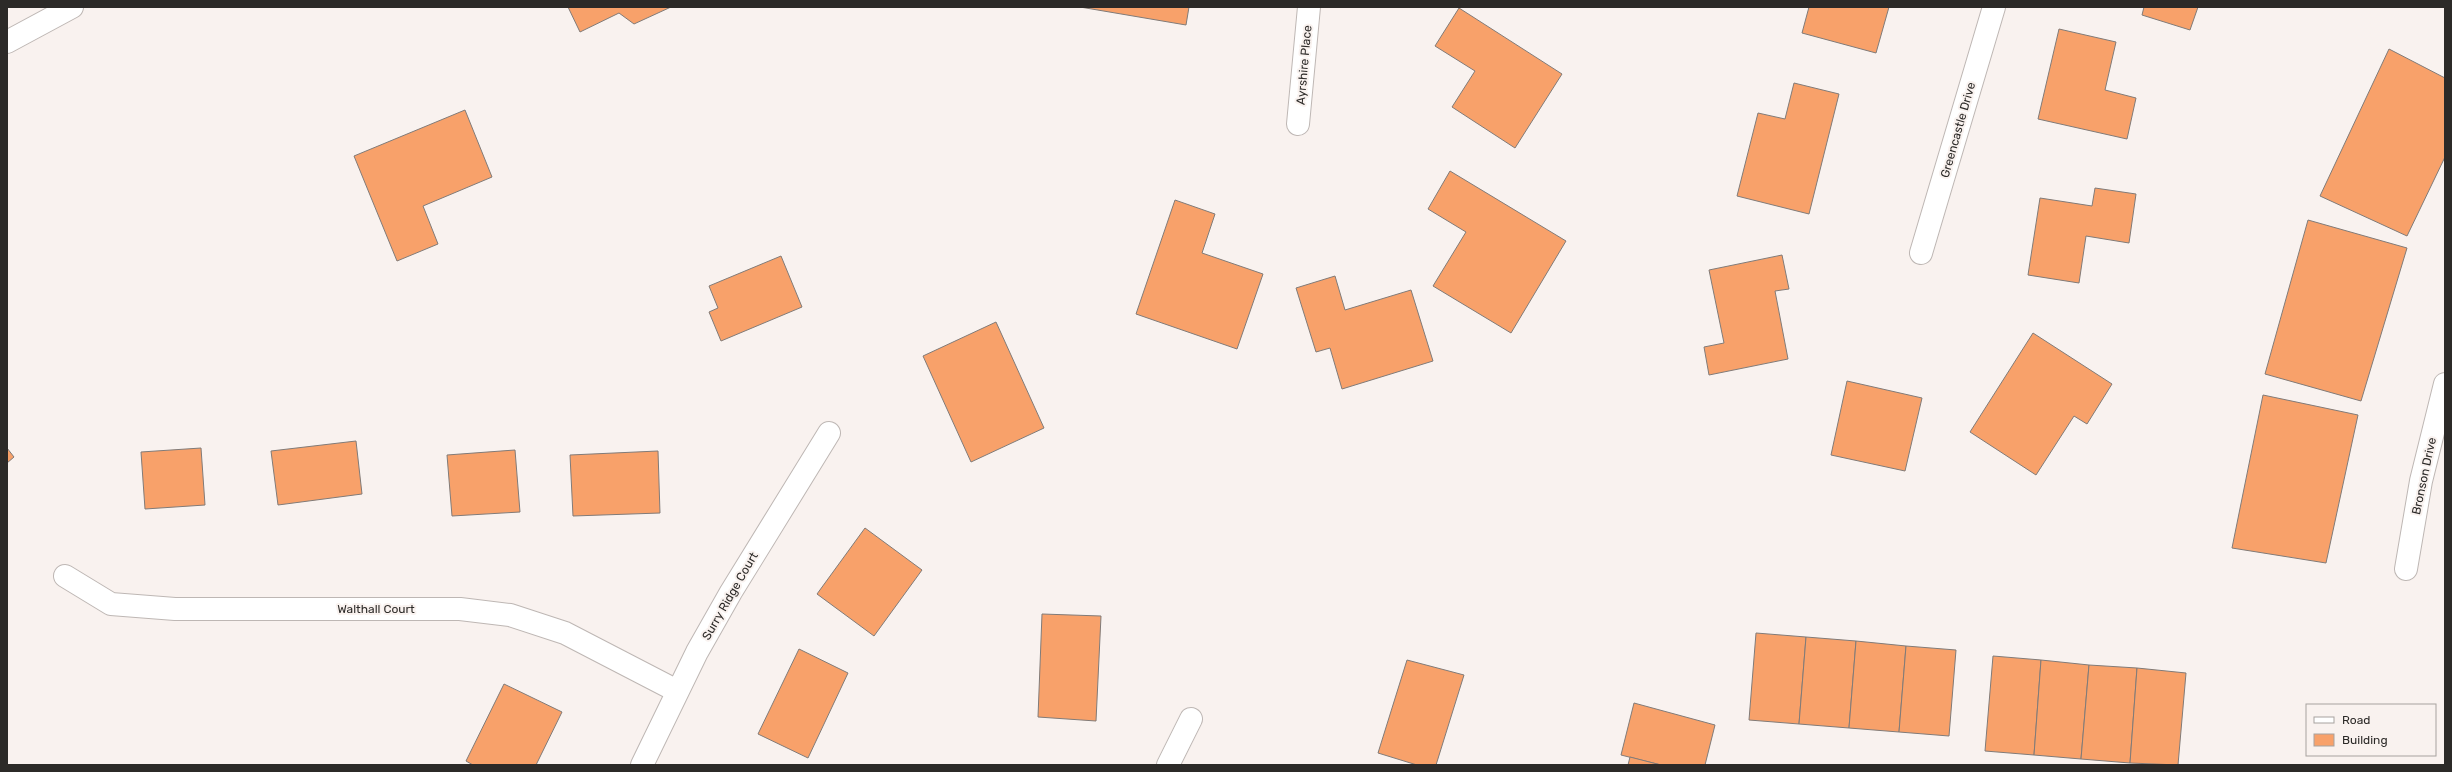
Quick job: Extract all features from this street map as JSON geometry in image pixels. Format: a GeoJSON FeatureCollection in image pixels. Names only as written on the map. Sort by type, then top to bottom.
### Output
{"type":"FeatureCollection","features":[{"type":"Feature","properties":{"kind":"street"},"geometry":{"type":"LineString","coordinates":[[7,42],[72,7]]}},
{"type":"Feature","properties":{"kind":"street","name":"Ayrshire Place"},"geometry":{"type":"LineString","coordinates":[[1298,124],[1309,7]]}},
{"type":"Feature","properties":{"kind":"street","name":"Greencastle Drive"},"geometry":{"type":"LineString","coordinates":[[1921,253],[1994,7]]}},
{"type":"Feature","properties":{"kind":"street","name":"Bronson Drive"},"geometry":{"type":"LineString","coordinates":[[2406,569],[2421,481],[2445,384]]}},
{"type":"Feature","properties":{"kind":"street","name":"Surry Ridge Court"},"geometry":{"type":"LineString","coordinates":[[642,765],[678,691],[731,592],[829,433]]}},
{"type":"Feature","properties":{"kind":"street","name":"Walthall Court"},"geometry":{"type":"LineString","coordinates":[[65,576],[112,604],[175,609],[460,609],[510,615],[565,633],[678,691]]}},
{"type":"Feature","properties":{"kind":"street"},"geometry":{"type":"LineString","coordinates":[[1168,765],[1191,719]]}},
{"type":"Feature","properties":{"kind":"building"},"geometry":{"type":"Polygon","coordinates":[[[568,7],[671,7],[634,24],[619,13],[580,32],[568,7]]]}},
{"type":"Feature","properties":{"kind":"building"},"geometry":{"type":"Polygon","coordinates":[[[1080,7],[1189,7],[1186,25],[1080,7]]]}},
{"type":"Feature","properties":{"kind":"building"},"geometry":{"type":"Polygon","coordinates":[[[1809,7],[1889,7],[1876,53],[1802,33],[1809,7]]]}},
{"type":"Feature","properties":{"kind":"building"},"geometry":{"type":"Polygon","coordinates":[[[2144,7],[2198,7],[2190,30],[2142,15],[2144,7]]]}},
{"type":"Feature","properties":{"kind":"building"},"geometry":{"type":"Polygon","coordinates":[[[1459,8],[1562,74],[1515,148],[1452,107],[1475,71],[1435,46],[1459,8]]]}},
{"type":"Feature","properties":{"kind":"building"},"geometry":{"type":"Polygon","coordinates":[[[2059,29],[2116,42],[2105,90],[2136,98],[2127,139],[2038,119],[2059,29]]]}},
{"type":"Feature","properties":{"kind":"building"},"geometry":{"type":"Polygon","coordinates":[[[2389,49],[2445,78],[2445,157],[2407,236],[2320,196],[2389,49]]]}},
{"type":"Feature","properties":{"kind":"building"},"geometry":{"type":"Polygon","coordinates":[[[1794,83],[1839,94],[1809,214],[1737,196],[1758,113],[1785,119],[1794,83]]]}},
{"type":"Feature","properties":{"kind":"building"},"geometry":{"type":"Polygon","coordinates":[[[465,110],[492,177],[423,206],[438,244],[397,261],[354,156],[465,110]]]}},
{"type":"Feature","properties":{"kind":"building"},"geometry":{"type":"Polygon","coordinates":[[[1450,171],[1566,241],[1511,333],[1433,286],[1466,232],[1428,209],[1450,171]]]}},
{"type":"Feature","properties":{"kind":"building"},"geometry":{"type":"Polygon","coordinates":[[[2095,188],[2136,194],[2129,243],[2086,236],[2079,283],[2028,275],[2040,198],[2092,206],[2095,188]]]}},
{"type":"Feature","properties":{"kind":"building"},"geometry":{"type":"Polygon","coordinates":[[[1175,200],[1215,214],[1202,253],[1263,274],[1237,349],[1136,314],[1175,200]]]}},
{"type":"Feature","properties":{"kind":"building"},"geometry":{"type":"Polygon","coordinates":[[[2308,220],[2407,248],[2361,401],[2265,374],[2308,220]]]}},
{"type":"Feature","properties":{"kind":"building"},"geometry":{"type":"Polygon","coordinates":[[[1782,255],[1789,289],[1775,291],[1788,359],[1709,375],[1704,347],[1724,343],[1709,270],[1782,255]]]}},
{"type":"Feature","properties":{"kind":"building"},"geometry":{"type":"Polygon","coordinates":[[[781,256],[802,307],[721,341],[709,312],[718,308],[709,286],[781,256]]]}},
{"type":"Feature","properties":{"kind":"building"},"geometry":{"type":"Polygon","coordinates":[[[1335,276],[1345,310],[1411,290],[1433,361],[1342,389],[1330,348],[1316,352],[1296,288],[1335,276]]]}},
{"type":"Feature","properties":{"kind":"building"},"geometry":{"type":"Polygon","coordinates":[[[996,322],[1044,428],[971,462],[923,356],[996,322]]]}},
{"type":"Feature","properties":{"kind":"building"},"geometry":{"type":"Polygon","coordinates":[[[2033,333],[2112,384],[2087,424],[2074,416],[2036,475],[1970,432],[2033,333]]]}},
{"type":"Feature","properties":{"kind":"building"},"geometry":{"type":"Polygon","coordinates":[[[1847,381],[1922,398],[1905,471],[1831,455],[1847,381]]]}},
{"type":"Feature","properties":{"kind":"building"},"geometry":{"type":"Polygon","coordinates":[[[2263,395],[2358,415],[2326,563],[2232,548],[2263,395]]]}},
{"type":"Feature","properties":{"kind":"building"},"geometry":{"type":"Polygon","coordinates":[[[356,441],[362,494],[278,505],[271,451],[356,441]]]}},
{"type":"Feature","properties":{"kind":"building"},"geometry":{"type":"Polygon","coordinates":[[[7,448],[14,457],[7,463],[7,448]]]}},
{"type":"Feature","properties":{"kind":"building"},"geometry":{"type":"Polygon","coordinates":[[[201,448],[205,505],[145,509],[141,452],[201,448]]]}},
{"type":"Feature","properties":{"kind":"building"},"geometry":{"type":"Polygon","coordinates":[[[515,450],[520,512],[452,516],[447,455],[515,450]]]}},
{"type":"Feature","properties":{"kind":"building"},"geometry":{"type":"Polygon","coordinates":[[[658,451],[660,513],[573,516],[570,455],[658,451]]]}},
{"type":"Feature","properties":{"kind":"building"},"geometry":{"type":"Polygon","coordinates":[[[865,528],[922,570],[874,636],[817,594],[865,528]]]}},
{"type":"Feature","properties":{"kind":"building"},"geometry":{"type":"Polygon","coordinates":[[[1042,614],[1101,616],[1096,721],[1038,717],[1042,614]]]}},
{"type":"Feature","properties":{"kind":"building"},"geometry":{"type":"Polygon","coordinates":[[[1756,633],[1806,637],[1799,724],[1749,720],[1756,633]]]}},
{"type":"Feature","properties":{"kind":"building"},"geometry":{"type":"Polygon","coordinates":[[[1806,637],[1856,641],[1849,728],[1799,724],[1806,637]]]}},
{"type":"Feature","properties":{"kind":"building"},"geometry":{"type":"Polygon","coordinates":[[[1856,641],[1906,646],[1899,732],[1849,728],[1856,641]]]}},
{"type":"Feature","properties":{"kind":"building"},"geometry":{"type":"Polygon","coordinates":[[[1906,646],[1956,650],[1949,736],[1899,732],[1906,646]]]}},
{"type":"Feature","properties":{"kind":"building"},"geometry":{"type":"Polygon","coordinates":[[[799,649],[848,673],[808,758],[758,734],[799,649]]]}},
{"type":"Feature","properties":{"kind":"building"},"geometry":{"type":"Polygon","coordinates":[[[1993,656],[2041,660],[2034,755],[1985,751],[1993,656]]]}},
{"type":"Feature","properties":{"kind":"building"},"geometry":{"type":"Polygon","coordinates":[[[1407,660],[1464,675],[1436,765],[1417,765],[1378,753],[1407,660]]]}},
{"type":"Feature","properties":{"kind":"building"},"geometry":{"type":"Polygon","coordinates":[[[2041,660],[2089,665],[2081,759],[2034,755],[2041,660]]]}},
{"type":"Feature","properties":{"kind":"building"},"geometry":{"type":"Polygon","coordinates":[[[2089,665],[2137,668],[2130,763],[2081,759],[2089,665]]]}},
{"type":"Feature","properties":{"kind":"building"},"geometry":{"type":"Polygon","coordinates":[[[2137,668],[2186,673],[2178,765],[2130,763],[2137,668]]]}},
{"type":"Feature","properties":{"kind":"building"},"geometry":{"type":"Polygon","coordinates":[[[504,684],[562,712],[536,765],[473,765],[466,761],[504,684]]]}},
{"type":"Feature","properties":{"kind":"building"},"geometry":{"type":"Polygon","coordinates":[[[1634,703],[1715,725],[1705,765],[1661,765],[1621,755],[1634,703]]]}},
{"type":"Feature","properties":{"kind":"building"},"geometry":{"type":"Polygon","coordinates":[[[1630,757],[1661,765],[1628,765],[1630,757]]]}}]}
